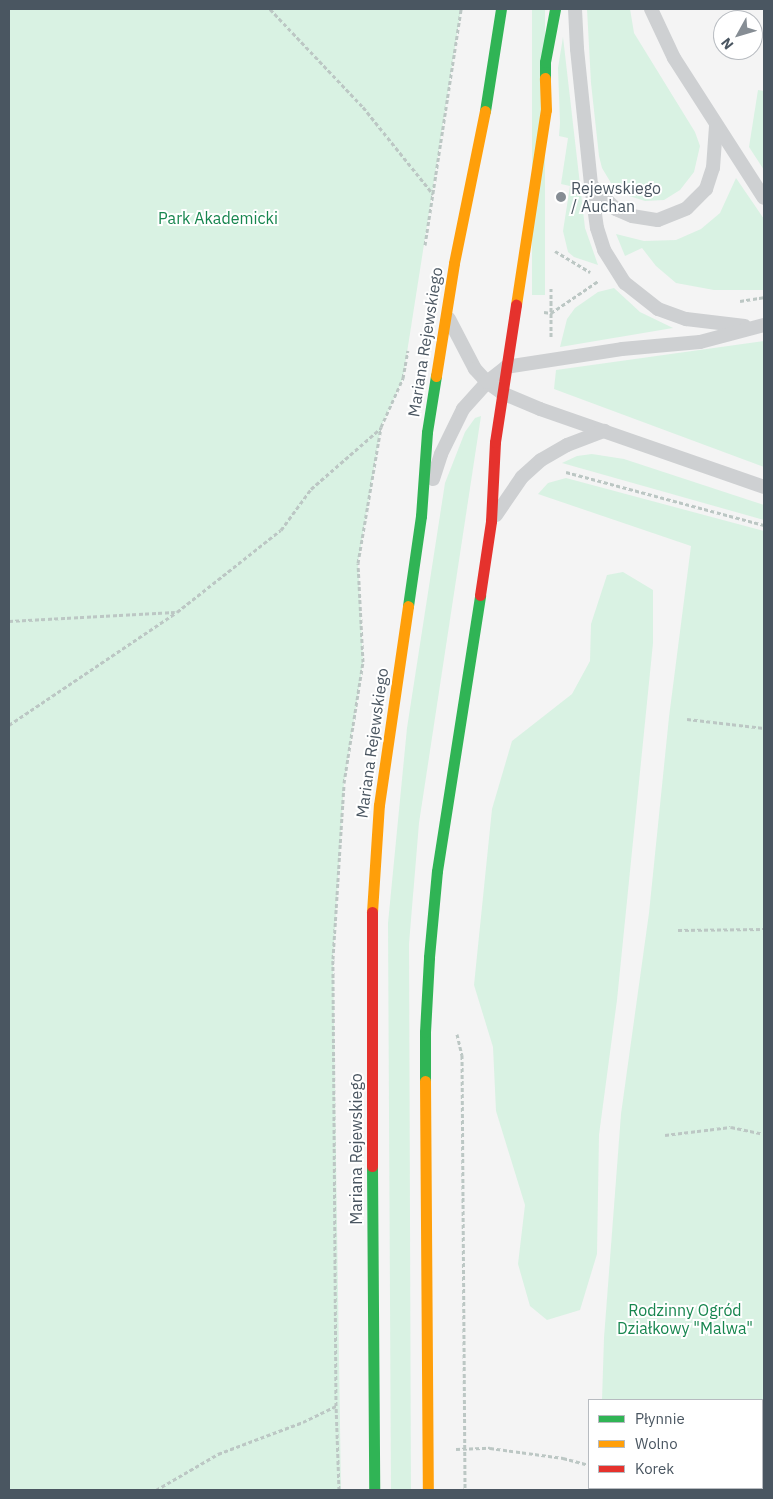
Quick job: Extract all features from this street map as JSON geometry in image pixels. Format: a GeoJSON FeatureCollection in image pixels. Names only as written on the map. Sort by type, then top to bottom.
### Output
{"type":"FeatureCollection","features":[{"type":"Feature","properties":{"kind":"street","name":"Mariana Rejewskiego"},"geometry":{"type":"LineString","coordinates":[[374,1490],[373,881],[379,805],[422,516],[427,432],[454,263],[481,137],[501,9]]}},
{"type":"Feature","properties":{"kind":"street"},"geometry":{"type":"LineString","coordinates":[[428,1490],[426,1032],[429,957],[437,871],[491,521],[494,442],[546,110],[545,62],[555,9]]}},
{"type":"Feature","properties":{"kind":"lane"},"geometry":{"type":"LineString","coordinates":[[575,9],[577,49],[591,185],[597,228],[604,250],[617,272],[633,291],[658,309],[674,316],[701,322],[759,326]]}},
{"type":"Feature","properties":{"kind":"lane"},"geometry":{"type":"LineString","coordinates":[[651,9],[674,58],[764,198]]}},
{"type":"Feature","properties":{"kind":"lane"},"geometry":{"type":"LineString","coordinates":[[591,185],[616,209],[632,216],[658,220],[687,208],[706,189],[713,168],[716,126]]}},
{"type":"Feature","properties":{"kind":"lane"},"geometry":{"type":"LineString","coordinates":[[447,314],[466,355],[487,382],[502,393],[540,410],[764,487]]}},
{"type":"Feature","properties":{"kind":"lane"},"geometry":{"type":"LineString","coordinates":[[422,516],[441,454],[463,409],[487,382],[506,367],[622,350],[700,342],[759,326]]}},
{"type":"Feature","properties":{"kind":"lane"},"geometry":{"type":"LineString","coordinates":[[491,521],[522,477],[541,460],[567,446],[604,431]]}},
{"type":"Feature","properties":{"kind":"path"},"geometry":{"type":"LineString","coordinates":[[270,9],[363,107],[433,194]]}},
{"type":"Feature","properties":{"kind":"path"},"geometry":{"type":"LineString","coordinates":[[562,256],[590,272]]}},
{"type":"Feature","properties":{"kind":"path"},"geometry":{"type":"LineString","coordinates":[[9,725],[177,612],[281,530],[311,489],[381,427]]}},
{"type":"Feature","properties":{"kind":"path"},"geometry":{"type":"LineString","coordinates":[[9,622],[177,612]]}},
{"type":"Feature","properties":{"kind":"path"},"geometry":{"type":"LineString","coordinates":[[687,719],[764,728]]}},
{"type":"Feature","properties":{"kind":"path"},"geometry":{"type":"LineString","coordinates":[[678,930],[764,929]]}},
{"type":"Feature","properties":{"kind":"path"},"geometry":{"type":"LineString","coordinates":[[456,1030],[462,1055],[465,1490]]}},
{"type":"Feature","properties":{"kind":"path"},"geometry":{"type":"LineString","coordinates":[[665,1135],[731,1127],[764,1134]]}},
{"type":"Feature","properties":{"kind":"path"},"geometry":{"type":"LineString","coordinates":[[156,1490],[218,1454],[293,1426],[336,1406],[339,1490]]}},
{"type":"Feature","properties":{"kind":"path"},"geometry":{"type":"LineString","coordinates":[[428,1450],[466,1448],[508,1450],[564,1458],[588,1465]]}},
{"type":"Feature","properties":{"kind":"green space","name":"Park Akademicki"},"geometry":{"type":"Polygon","coordinates":[[[9,9],[461,9],[403,378],[381,427],[358,563],[363,662],[344,783],[333,959],[341,1490],[9,1490],[9,9]]]}},
{"type":"Feature","properties":{"kind":"green space"},"geometry":{"type":"Polygon","coordinates":[[[532,9],[545,9],[545,295],[532,295],[532,9]]]}},
{"type":"Feature","properties":{"kind":"green space"},"geometry":{"type":"Polygon","coordinates":[[[587,9],[630,9],[634,33],[695,132],[700,146],[694,172],[680,190],[664,200],[645,201],[623,194],[614,188],[602,168],[591,83],[587,9]]]}},
{"type":"Feature","properties":{"kind":"green space"},"geometry":{"type":"Polygon","coordinates":[[[563,37],[585,228],[598,265],[574,257],[568,252],[563,231],[570,186],[561,184],[568,138],[559,136],[558,68],[563,37]]]}},
{"type":"Feature","properties":{"kind":"green space"},"geometry":{"type":"Polygon","coordinates":[[[758,90],[764,91],[764,170],[749,147],[758,90]]]}},
{"type":"Feature","properties":{"kind":"green space"},"geometry":{"type":"Polygon","coordinates":[[[736,178],[764,219],[764,290],[714,290],[676,283],[656,266],[642,248],[625,256],[616,234],[644,241],[676,240],[701,229],[720,213],[736,178]]]}},
{"type":"Feature","properties":{"kind":"green space"},"geometry":{"type":"Polygon","coordinates":[[[614,288],[640,312],[673,328],[560,347],[567,319],[575,308],[598,292],[614,288]]]}},
{"type":"Feature","properties":{"kind":"green space"},"geometry":{"type":"Polygon","coordinates":[[[764,341],[764,467],[554,389],[556,370],[764,341]]]}},
{"type":"Feature","properties":{"kind":"green space"},"geometry":{"type":"Polygon","coordinates":[[[481,416],[419,823],[409,944],[411,1490],[391,1490],[388,923],[407,728],[445,483],[465,432],[475,418],[481,416]]]}},
{"type":"Feature","properties":{"kind":"green space"},"geometry":{"type":"Polygon","coordinates":[[[592,454],[624,459],[764,505],[764,520],[562,463],[577,456],[592,454]]]}},
{"type":"Feature","properties":{"kind":"green space","name":"Rodzinny Ogród Działkowy \"Malwa\""},"geometry":{"type":"Polygon","coordinates":[[[566,478],[764,531],[764,1490],[599,1490],[763,1489],[763,1399],[602,1399],[604,1338],[621,1114],[649,913],[669,717],[691,546],[538,494],[548,483],[566,478]]]}},
{"type":"Feature","properties":{"kind":"green space"},"geometry":{"type":"Polygon","coordinates":[[[623,572],[653,590],[653,643],[617,1000],[599,1135],[597,1254],[580,1310],[547,1320],[530,1306],[518,1264],[525,1205],[496,1111],[493,1047],[474,985],[492,809],[512,741],[572,694],[590,661],[591,624],[607,575],[623,572]]]}},
{"type":"Feature","properties":{"kind":"traffic: fast"},"geometry":{"type":"LineString","coordinates":[[485,111],[501,9]]}},
{"type":"Feature","properties":{"kind":"traffic: fast"},"geometry":{"type":"LineString","coordinates":[[545,78],[545,62],[555,9]]}},
{"type":"Feature","properties":{"kind":"traffic: fast"},"geometry":{"type":"LineString","coordinates":[[408,606],[421,516],[427,432],[436,376]]}},
{"type":"Feature","properties":{"kind":"traffic: fast"},"geometry":{"type":"LineString","coordinates":[[425,1081],[425,1032],[429,957],[437,871],[480,595]]}},
{"type":"Feature","properties":{"kind":"traffic: fast"},"geometry":{"type":"LineString","coordinates":[[372,1166],[374,1490]]}},
{"type":"Feature","properties":{"kind":"traffic: slow"},"geometry":{"type":"LineString","coordinates":[[516,305],[546,110],[545,78]]}},
{"type":"Feature","properties":{"kind":"traffic: slow"},"geometry":{"type":"LineString","coordinates":[[436,376],[454,263],[485,111]]}},
{"type":"Feature","properties":{"kind":"traffic: slow"},"geometry":{"type":"LineString","coordinates":[[372,912],[379,805],[408,606]]}},
{"type":"Feature","properties":{"kind":"traffic: slow"},"geometry":{"type":"LineString","coordinates":[[425,1081],[428,1490]]}},
{"type":"Feature","properties":{"kind":"traffic: jam"},"geometry":{"type":"LineString","coordinates":[[480,595],[491,521],[495,442],[516,305]]}},
{"type":"Feature","properties":{"kind":"traffic: jam"},"geometry":{"type":"LineString","coordinates":[[372,912],[372,1166]]}},
{"type":"Feature","properties":{"kind":"place","name":"Rejewskiego / Auchan"},"geometry":{"type":"Point","coordinates":[561,197]}}]}
